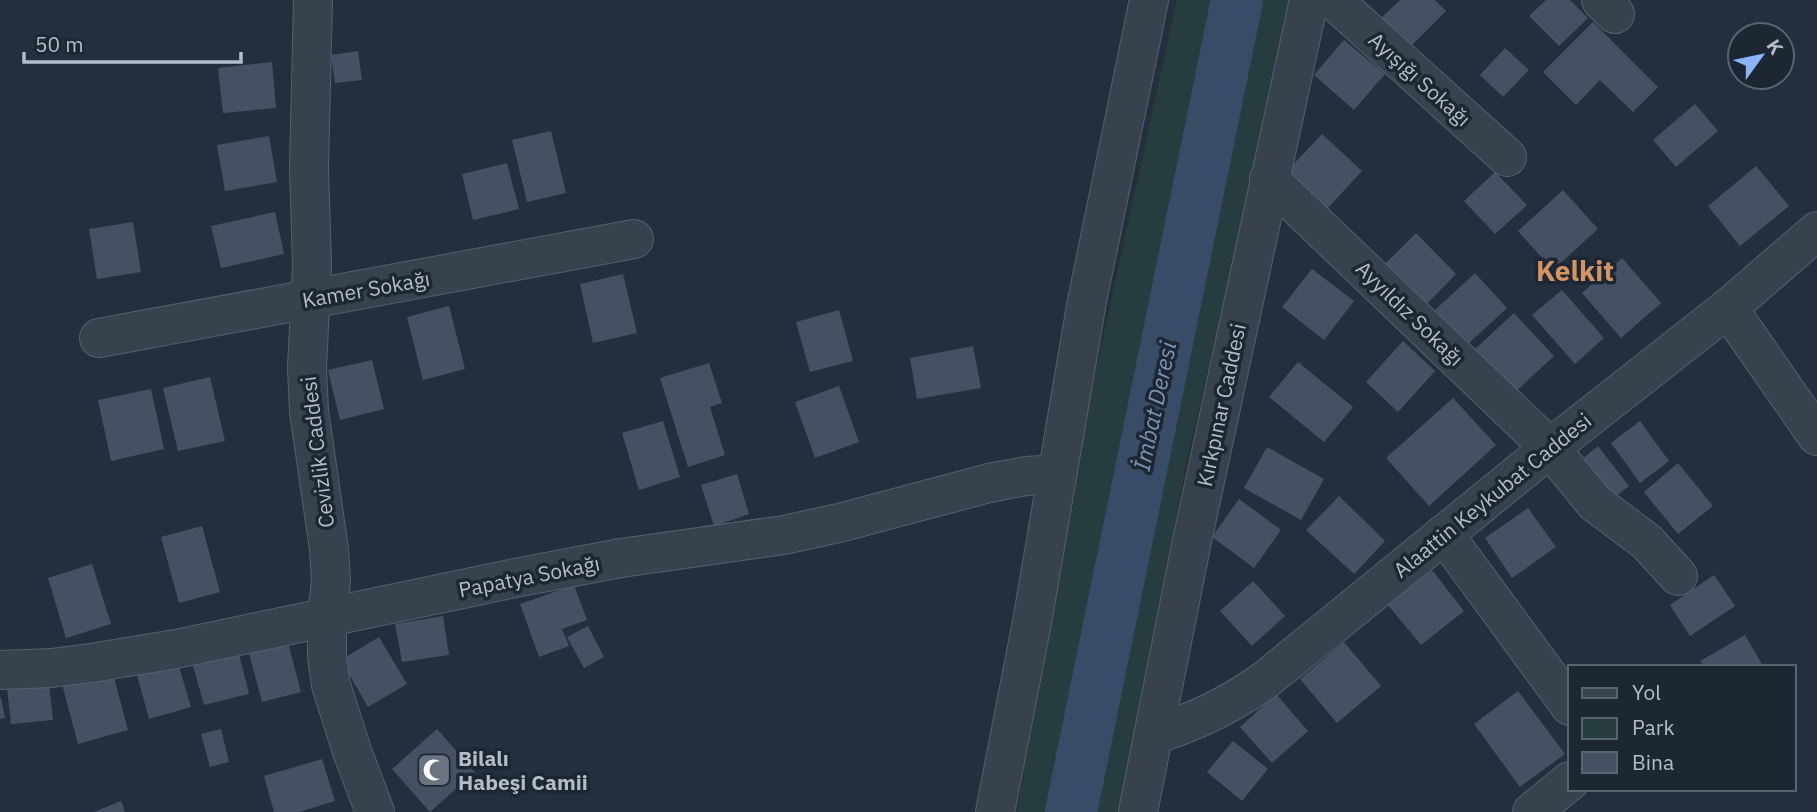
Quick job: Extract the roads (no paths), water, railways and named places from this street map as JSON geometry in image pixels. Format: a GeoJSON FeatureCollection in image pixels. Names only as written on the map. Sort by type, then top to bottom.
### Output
{"type":"FeatureCollection","features":[{"type":"Feature","properties":{"kind":"street","name":"Cevizlik Caddesi"},"geometry":{"type":"LineString","coordinates":[[313,0],[309,167],[312,265],[307,379],[329,549],[331,581],[327,617],[327,657],[331,685],[375,812]]}},
{"type":"Feature","properties":{"kind":"street"},"geometry":{"type":"LineString","coordinates":[[995,812],[1032,622],[1087,301],[1149,0]]}},
{"type":"Feature","properties":{"kind":"street","name":"Kırkpınar Caddesi"},"geometry":{"type":"LineString","coordinates":[[1138,812],[1194,527],[1308,0]]}},
{"type":"Feature","properties":{"kind":"street","name":"Ayışığı Sokağı"},"geometry":{"type":"LineString","coordinates":[[1333,0],[1507,157]]}},
{"type":"Feature","properties":{"kind":"street","name":"Ayyıldız Sokağı"},"geometry":{"type":"LineString","coordinates":[[1269,179],[1550,448],[1595,503],[1647,542],[1678,576]]}},
{"type":"Feature","properties":{"kind":"street","name":"Alaattin Keykubat Caddesi"},"geometry":{"type":"LineString","coordinates":[[1153,735],[1189,723],[1247,692],[1728,308],[1817,231]]}},
{"type":"Feature","properties":{"kind":"street","name":"Kamer Sokağı"},"geometry":{"type":"LineString","coordinates":[[99,338],[634,239]]}},
{"type":"Feature","properties":{"kind":"street"},"geometry":{"type":"LineString","coordinates":[[1728,308],[1817,436]]}},
{"type":"Feature","properties":{"kind":"street","name":"Papatya Sokağı"},"geometry":{"type":"LineString","coordinates":[[0,670],[51,668],[176,649],[621,558],[784,535],[989,483],[1057,474]]}},
{"type":"Feature","properties":{"kind":"street"},"geometry":{"type":"LineString","coordinates":[[1444,534],[1568,703]]}},
{"type":"Feature","properties":{"kind":"street"},"geometry":{"type":"LineString","coordinates":[[1532,812],[1568,783]]}},
{"type":"Feature","properties":{"kind":"waterway","name":"İmbat Deresi"},"geometry":{"type":"LineString","coordinates":[[1071,812],[1237,0]]}},
{"type":"Feature","properties":{"kind":"place","name":"Bilalı Habeşi Camii"},"geometry":{"type":"Point","coordinates":[434,770]}},
{"type":"Feature","properties":{"kind":"district","name":"Kelkit"},"geometry":{"type":"Point","coordinates":[1575,270]}}]}
